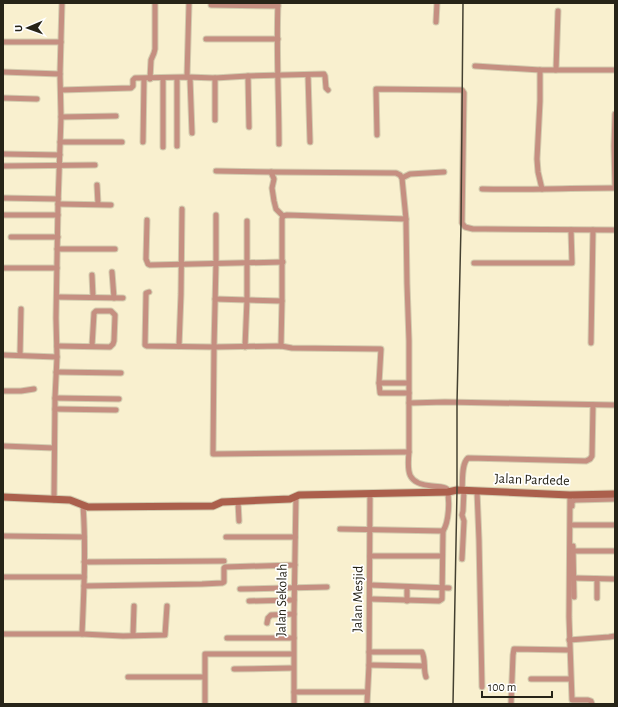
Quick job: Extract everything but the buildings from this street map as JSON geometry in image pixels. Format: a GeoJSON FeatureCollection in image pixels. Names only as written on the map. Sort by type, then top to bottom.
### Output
{"type":"FeatureCollection","features":[{"type":"Feature","properties":{"kind":"street"},"geometry":{"type":"LineString","coordinates":[[54,500],[62,3]]}},
{"type":"Feature","properties":{"kind":"street"},"geometry":{"type":"LineString","coordinates":[[150,79],[151,60],[155,49],[155,3]]}},
{"type":"Feature","properties":{"kind":"street"},"geometry":{"type":"LineString","coordinates":[[189,3],[189,77],[192,133]]}},
{"type":"Feature","properties":{"kind":"street"},"geometry":{"type":"LineString","coordinates":[[436,22],[437,3]]}},
{"type":"Feature","properties":{"kind":"street"},"geometry":{"type":"LineString","coordinates":[[211,5],[278,5],[277,76],[279,97],[279,144]]}},
{"type":"Feature","properties":{"kind":"street"},"geometry":{"type":"LineString","coordinates":[[556,70],[558,11]]}},
{"type":"Feature","properties":{"kind":"street"},"geometry":{"type":"LineString","coordinates":[[206,39],[278,39]]}},
{"type":"Feature","properties":{"kind":"street"},"geometry":{"type":"LineString","coordinates":[[3,42],[61,42]]}},
{"type":"Feature","properties":{"kind":"street"},"geometry":{"type":"LineString","coordinates":[[475,66],[540,70],[615,70]]}},
{"type":"Feature","properties":{"kind":"street"},"geometry":{"type":"LineString","coordinates":[[540,70],[537,159],[542,189]]}},
{"type":"Feature","properties":{"kind":"street"},"geometry":{"type":"LineString","coordinates":[[3,72],[60,74]]}},
{"type":"Feature","properties":{"kind":"street"},"geometry":{"type":"LineString","coordinates":[[61,90],[131,88],[133,86],[134,79],[324,74],[326,76],[326,89],[328,90]]}},
{"type":"Feature","properties":{"kind":"street"},"geometry":{"type":"LineString","coordinates":[[308,75],[310,142]]}},
{"type":"Feature","properties":{"kind":"street"},"geometry":{"type":"LineString","coordinates":[[248,76],[249,127]]}},
{"type":"Feature","properties":{"kind":"street"},"geometry":{"type":"LineString","coordinates":[[163,78],[163,147]]}},
{"type":"Feature","properties":{"kind":"street"},"geometry":{"type":"LineString","coordinates":[[176,78],[176,146]]}},
{"type":"Feature","properties":{"kind":"street"},"geometry":{"type":"LineString","coordinates":[[215,78],[215,120]]}},
{"type":"Feature","properties":{"kind":"street"},"geometry":{"type":"LineString","coordinates":[[143,142],[144,79]]}},
{"type":"Feature","properties":{"kind":"street"},"geometry":{"type":"LineString","coordinates":[[377,135],[376,89],[462,90],[464,93],[462,223],[465,227],[485,229],[615,230]]}},
{"type":"Feature","properties":{"kind":"street"},"geometry":{"type":"LineString","coordinates":[[3,98],[37,100]]}},
{"type":"Feature","properties":{"kind":"street"},"geometry":{"type":"LineString","coordinates":[[482,189],[615,188],[615,114]]}},
{"type":"Feature","properties":{"kind":"street"},"geometry":{"type":"LineString","coordinates":[[61,117],[116,116]]}},
{"type":"Feature","properties":{"kind":"street"},"geometry":{"type":"LineString","coordinates":[[60,142],[122,142]]}},
{"type":"Feature","properties":{"kind":"street"},"geometry":{"type":"LineString","coordinates":[[3,154],[60,155]]}},
{"type":"Feature","properties":{"kind":"street"},"geometry":{"type":"LineString","coordinates":[[3,166],[95,165]]}},
{"type":"Feature","properties":{"kind":"street"},"geometry":{"type":"LineString","coordinates":[[216,171],[396,173],[402,178],[406,219],[409,342],[408,469],[413,479],[420,484],[444,487],[448,492],[446,525],[442,531],[443,587],[441,601],[370,599]]}},
{"type":"Feature","properties":{"kind":"street"},"geometry":{"type":"LineString","coordinates":[[271,172],[274,179]]}},
{"type":"Feature","properties":{"kind":"street"},"geometry":{"type":"LineString","coordinates":[[280,172],[274,179],[272,188],[276,209],[283,216]]}},
{"type":"Feature","properties":{"kind":"street"},"geometry":{"type":"LineString","coordinates":[[402,178],[410,174],[444,172]]}},
{"type":"Feature","properties":{"kind":"street"},"geometry":{"type":"LineString","coordinates":[[97,185],[98,204]]}},
{"type":"Feature","properties":{"kind":"street"},"geometry":{"type":"LineString","coordinates":[[3,198],[112,204]]}},
{"type":"Feature","properties":{"kind":"street"},"geometry":{"type":"LineString","coordinates":[[179,346],[182,209]]}},
{"type":"Feature","properties":{"kind":"street"},"geometry":{"type":"LineString","coordinates":[[3,215],[58,215]]}},
{"type":"Feature","properties":{"kind":"street"},"geometry":{"type":"LineString","coordinates":[[216,215],[213,454],[409,452]]}},
{"type":"Feature","properties":{"kind":"street"},"geometry":{"type":"LineString","coordinates":[[283,216],[406,219]]}},
{"type":"Feature","properties":{"kind":"street"},"geometry":{"type":"LineString","coordinates":[[281,346],[283,216]]}},
{"type":"Feature","properties":{"kind":"street"},"geometry":{"type":"LineString","coordinates":[[147,220],[146,259],[150,265],[283,262]]}},
{"type":"Feature","properties":{"kind":"street"},"geometry":{"type":"LineString","coordinates":[[245,347],[247,300],[247,221]]}},
{"type":"Feature","properties":{"kind":"street"},"geometry":{"type":"LineString","coordinates":[[474,263],[572,262],[571,230]]}},
{"type":"Feature","properties":{"kind":"street"},"geometry":{"type":"LineString","coordinates":[[591,343],[593,230]]}},
{"type":"Feature","properties":{"kind":"street"},"geometry":{"type":"LineString","coordinates":[[11,237],[58,237]]}},
{"type":"Feature","properties":{"kind":"street"},"geometry":{"type":"LineString","coordinates":[[57,249],[115,249]]}},
{"type":"Feature","properties":{"kind":"street"},"geometry":{"type":"LineString","coordinates":[[3,268],[57,268]]}},
{"type":"Feature","properties":{"kind":"street"},"geometry":{"type":"LineString","coordinates":[[112,272],[114,298]]}},
{"type":"Feature","properties":{"kind":"street"},"geometry":{"type":"LineString","coordinates":[[92,275],[93,297]]}},
{"type":"Feature","properties":{"kind":"street"},"geometry":{"type":"LineString","coordinates":[[148,292],[146,293],[144,345],[214,347],[281,346],[292,348],[381,349],[379,383],[380,393],[408,393]]}},
{"type":"Feature","properties":{"kind":"street"},"geometry":{"type":"LineString","coordinates":[[57,297],[123,298]]}},
{"type":"Feature","properties":{"kind":"street"},"geometry":{"type":"LineString","coordinates":[[215,299],[282,301]]}},
{"type":"Feature","properties":{"kind":"street"},"geometry":{"type":"LineString","coordinates":[[20,355],[21,309]]}},
{"type":"Feature","properties":{"kind":"street"},"geometry":{"type":"LineString","coordinates":[[57,346],[110,347],[113,344],[115,315],[111,311],[96,311],[94,313],[92,346]]}},
{"type":"Feature","properties":{"kind":"street"},"geometry":{"type":"LineString","coordinates":[[3,355],[57,357]]}},
{"type":"Feature","properties":{"kind":"street"},"geometry":{"type":"LineString","coordinates":[[56,372],[121,372]]}},
{"type":"Feature","properties":{"kind":"street"},"geometry":{"type":"LineString","coordinates":[[379,383],[408,383]]}},
{"type":"Feature","properties":{"kind":"street"},"geometry":{"type":"LineString","coordinates":[[3,391],[21,391],[34,388]]}},
{"type":"Feature","properties":{"kind":"street"},"geometry":{"type":"LineString","coordinates":[[55,398],[119,399]]}},
{"type":"Feature","properties":{"kind":"street"},"geometry":{"type":"LineString","coordinates":[[409,404],[445,402],[615,405]]}},
{"type":"Feature","properties":{"kind":"street"},"geometry":{"type":"LineString","coordinates":[[462,559],[464,522],[462,515],[463,466],[465,460],[468,458],[590,460],[592,456],[593,405]]}},
{"type":"Feature","properties":{"kind":"street"},"geometry":{"type":"LineString","coordinates":[[55,409],[116,410]]}},
{"type":"Feature","properties":{"kind":"street"},"geometry":{"type":"LineString","coordinates":[[3,446],[54,448]]}},
{"type":"Feature","properties":{"kind":"street","name":"Jalan Pardede"},"geometry":{"type":"LineString","coordinates":[[3,497],[70,500],[88,507],[213,506],[222,502],[290,499],[300,495],[448,492],[457,490],[570,495],[615,494]]}},
{"type":"Feature","properties":{"kind":"street"},"geometry":{"type":"LineString","coordinates":[[477,491],[482,687]]}},
{"type":"Feature","properties":{"kind":"street","name":"Jalan Mesjid"},"geometry":{"type":"LineString","coordinates":[[367,704],[370,599],[370,494]]}},
{"type":"Feature","properties":{"kind":"street"},"geometry":{"type":"LineString","coordinates":[[570,495],[570,702],[588,700],[591,701],[592,704]]}},
{"type":"Feature","properties":{"kind":"street","name":"Jalan Sekolah"},"geometry":{"type":"LineString","coordinates":[[294,704],[293,654],[296,496]]}},
{"type":"Feature","properties":{"kind":"street"},"geometry":{"type":"LineString","coordinates":[[574,597],[572,502],[574,500],[615,499]]}},
{"type":"Feature","properties":{"kind":"street"},"geometry":{"type":"LineString","coordinates":[[238,501],[239,521]]}},
{"type":"Feature","properties":{"kind":"street"},"geometry":{"type":"LineString","coordinates":[[82,634],[84,586],[83,506]]}},
{"type":"Feature","properties":{"kind":"street"},"geometry":{"type":"LineString","coordinates":[[573,525],[615,525]]}},
{"type":"Feature","properties":{"kind":"street"},"geometry":{"type":"LineString","coordinates":[[340,529],[442,531]]}},
{"type":"Feature","properties":{"kind":"street"},"geometry":{"type":"LineString","coordinates":[[3,536],[84,537]]}},
{"type":"Feature","properties":{"kind":"street"},"geometry":{"type":"LineString","coordinates":[[226,537],[295,537]]}},
{"type":"Feature","properties":{"kind":"street"},"geometry":{"type":"LineString","coordinates":[[573,551],[615,551]]}},
{"type":"Feature","properties":{"kind":"street"},"geometry":{"type":"LineString","coordinates":[[370,556],[442,556]]}},
{"type":"Feature","properties":{"kind":"street"},"geometry":{"type":"LineString","coordinates":[[84,562],[295,565]]}},
{"type":"Feature","properties":{"kind":"street"},"geometry":{"type":"LineString","coordinates":[[84,586],[222,583],[224,582],[225,564]]}},
{"type":"Feature","properties":{"kind":"street"},"geometry":{"type":"LineString","coordinates":[[3,576],[84,578]]}},
{"type":"Feature","properties":{"kind":"street"},"geometry":{"type":"LineString","coordinates":[[573,578],[615,579]]}},
{"type":"Feature","properties":{"kind":"street"},"geometry":{"type":"LineString","coordinates":[[597,579],[597,598]]}},
{"type":"Feature","properties":{"kind":"street"},"geometry":{"type":"LineString","coordinates":[[370,585],[450,588]]}},
{"type":"Feature","properties":{"kind":"street"},"geometry":{"type":"LineString","coordinates":[[240,589],[327,587]]}},
{"type":"Feature","properties":{"kind":"street"},"geometry":{"type":"LineString","coordinates":[[407,601],[408,587]]}},
{"type":"Feature","properties":{"kind":"street"},"geometry":{"type":"LineString","coordinates":[[250,601],[294,600]]}},
{"type":"Feature","properties":{"kind":"street"},"geometry":{"type":"LineString","coordinates":[[133,635],[134,606]]}},
{"type":"Feature","properties":{"kind":"street"},"geometry":{"type":"LineString","coordinates":[[3,634],[82,634],[122,636],[166,635],[167,606]]}},
{"type":"Feature","properties":{"kind":"street"},"geometry":{"type":"LineString","coordinates":[[267,623],[268,618],[272,615],[294,614]]}},
{"type":"Feature","properties":{"kind":"street"},"geometry":{"type":"LineString","coordinates":[[569,640],[609,638],[615,636]]}},
{"type":"Feature","properties":{"kind":"street"},"geometry":{"type":"LineString","coordinates":[[227,638],[294,638]]}},
{"type":"Feature","properties":{"kind":"street"},"geometry":{"type":"LineString","coordinates":[[511,704],[514,649],[569,650]]}},
{"type":"Feature","properties":{"kind":"street"},"geometry":{"type":"LineString","coordinates":[[369,652],[421,652],[424,654],[424,672],[426,677]]}},
{"type":"Feature","properties":{"kind":"street"},"geometry":{"type":"LineString","coordinates":[[205,704],[205,654],[293,654]]}},
{"type":"Feature","properties":{"kind":"street"},"geometry":{"type":"LineString","coordinates":[[369,665],[424,666]]}},
{"type":"Feature","properties":{"kind":"street"},"geometry":{"type":"LineString","coordinates":[[234,669],[293,668]]}},
{"type":"Feature","properties":{"kind":"street"},"geometry":{"type":"LineString","coordinates":[[128,677],[204,677]]}},
{"type":"Feature","properties":{"kind":"street"},"geometry":{"type":"LineString","coordinates":[[531,679],[570,679]]}},
{"type":"Feature","properties":{"kind":"street"},"geometry":{"type":"LineString","coordinates":[[294,692],[367,692]]}},
{"type":"Feature","properties":{"kind":"railway"},"geometry":{"type":"LineString","coordinates":[[453,704],[463,3]]}}]}
